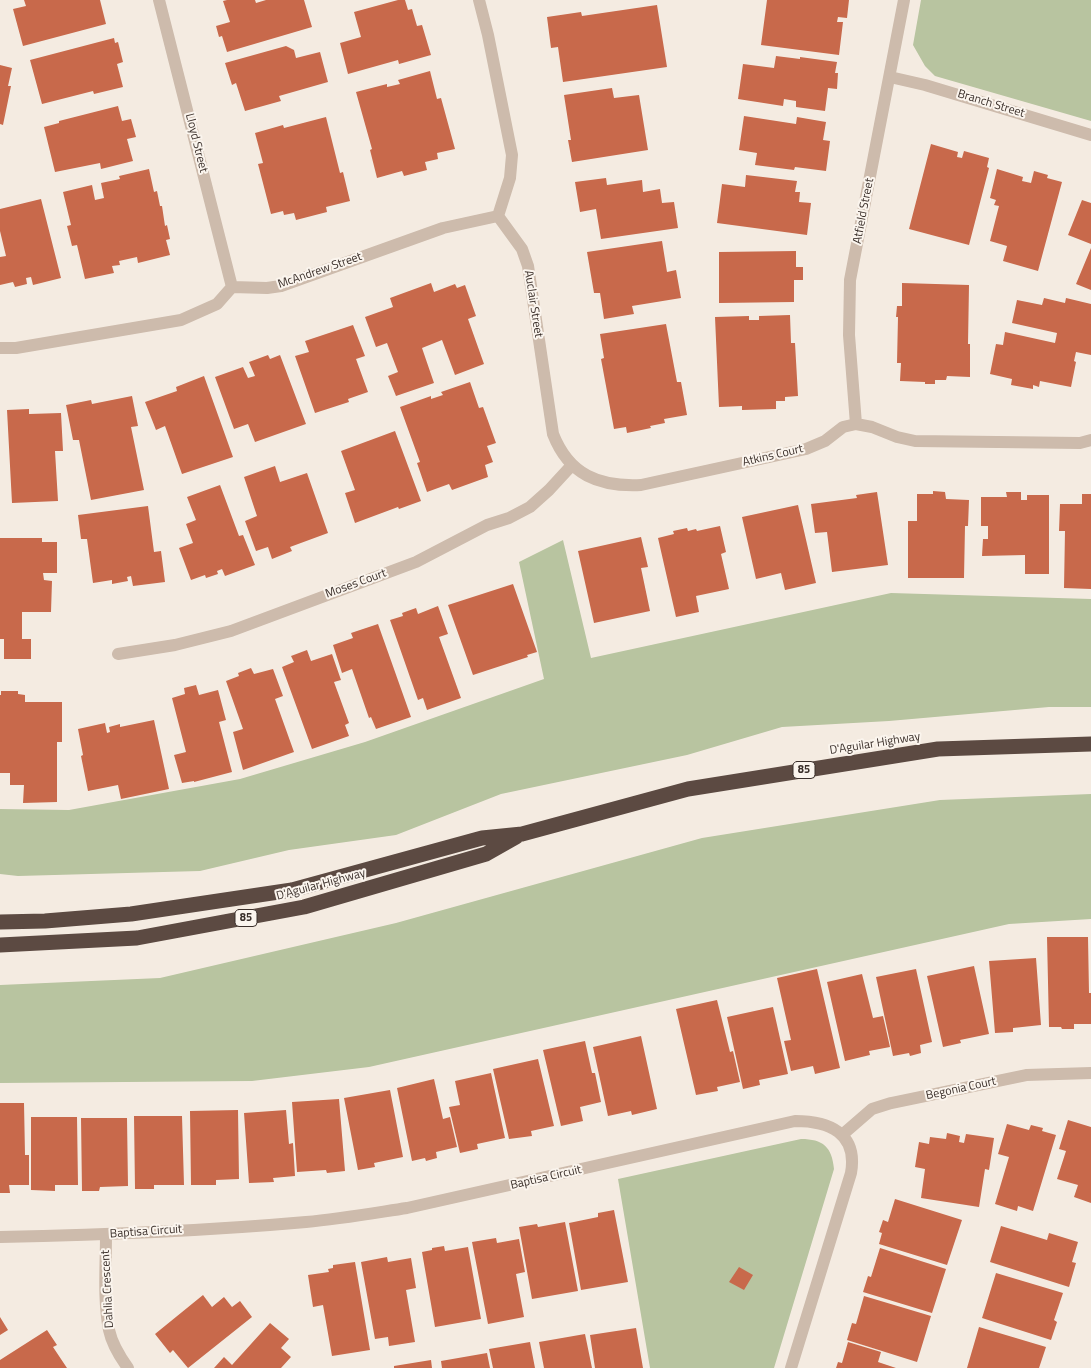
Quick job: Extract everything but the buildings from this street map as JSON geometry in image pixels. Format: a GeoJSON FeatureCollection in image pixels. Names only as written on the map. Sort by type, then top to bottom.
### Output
{"type":"FeatureCollection","features":[{"type":"Feature","properties":{"kind":"highway","name":"D'Aguilar Highway"},"geometry":{"type":"LineString","coordinates":[[0,922],[46,922],[131,914],[292,890],[482,838],[522,834],[688,789],[938,749],[1091,744]]}},
{"type":"Feature","properties":{"kind":"highway","name":"D'Aguilar Highway"},"geometry":{"type":"LineString","coordinates":[[0,945],[136,938],[304,907],[486,854],[522,834]]}},
{"type":"Feature","properties":{"kind":"street","name":"Lloyd Street"},"geometry":{"type":"LineString","coordinates":[[159,0],[232,287]]}},
{"type":"Feature","properties":{"kind":"street"},"geometry":{"type":"LineString","coordinates":[[479,0],[488,35],[512,156],[510,178],[498,216]]}},
{"type":"Feature","properties":{"kind":"street","name":"Atfield Street"},"geometry":{"type":"LineString","coordinates":[[856,424],[849,335],[850,280],[904,0]]}},
{"type":"Feature","properties":{"kind":"street","name":"Branch Street"},"geometry":{"type":"LineString","coordinates":[[890,77],[925,85],[1091,135]]}},
{"type":"Feature","properties":{"kind":"street","name":"McAndrew Street"},"geometry":{"type":"LineString","coordinates":[[232,287],[267,288],[281,286],[444,228],[498,216]]}},
{"type":"Feature","properties":{"kind":"street","name":"Auclair Street"},"geometry":{"type":"LineString","coordinates":[[498,216],[522,249],[528,266],[553,434],[559,448],[572,465]]}},
{"type":"Feature","properties":{"kind":"street"},"geometry":{"type":"LineString","coordinates":[[0,348],[16,348],[181,320],[217,304],[232,287]]}},
{"type":"Feature","properties":{"kind":"street"},"geometry":{"type":"LineString","coordinates":[[856,424],[872,426],[897,437],[915,441],[1080,443],[1091,440]]}},
{"type":"Feature","properties":{"kind":"street","name":"Atkins Court"},"geometry":{"type":"LineString","coordinates":[[572,465],[595,480],[619,486],[641,485],[806,449],[825,441],[843,427],[856,424]]}},
{"type":"Feature","properties":{"kind":"street","name":"Moses Court"},"geometry":{"type":"LineString","coordinates":[[118,654],[176,646],[230,631],[416,562],[487,525],[509,518],[530,507],[572,465]]}},
{"type":"Feature","properties":{"kind":"street","name":"Begonia Court"},"geometry":{"type":"LineString","coordinates":[[842,1135],[872,1109],[891,1103],[1026,1075],[1091,1073]]}},
{"type":"Feature","properties":{"kind":"street","name":"Baptisa Circuit"},"geometry":{"type":"LineString","coordinates":[[0,1237],[106,1235],[308,1222],[407,1208],[794,1121],[813,1121],[828,1125],[842,1135]]}},
{"type":"Feature","properties":{"kind":"street"},"geometry":{"type":"LineString","coordinates":[[791,1368],[851,1173],[854,1159],[849,1144],[842,1135]]}},
{"type":"Feature","properties":{"kind":"street","name":"Dahlia Crescent"},"geometry":{"type":"LineString","coordinates":[[106,1235],[109,1330],[118,1354],[128,1368]]}},
{"type":"Feature","properties":{"kind":"green space"},"geometry":{"type":"Polygon","coordinates":[[[921,0],[1091,0],[1091,121],[935,76],[925,66],[913,45],[921,0]]]}},
{"type":"Feature","properties":{"kind":"green space"},"geometry":{"type":"Polygon","coordinates":[[[563,540],[591,658],[891,593],[1091,599],[1091,707],[1049,707],[889,721],[782,727],[687,755],[501,794],[396,835],[289,850],[200,871],[18,876],[0,874],[0,809],[69,810],[240,779],[365,742],[544,679],[519,562],[563,540]]]}},
{"type":"Feature","properties":{"kind":"green space"},"geometry":{"type":"Polygon","coordinates":[[[1091,794],[1091,919],[1009,924],[369,1067],[252,1081],[0,1083],[0,985],[160,978],[396,923],[702,838],[940,800],[1091,794]]]}},
{"type":"Feature","properties":{"kind":"green space"},"geometry":{"type":"Polygon","coordinates":[[[801,1139],[809,1139],[825,1146],[831,1155],[834,1169],[774,1368],[650,1368],[618,1179],[801,1139]]]}}]}
